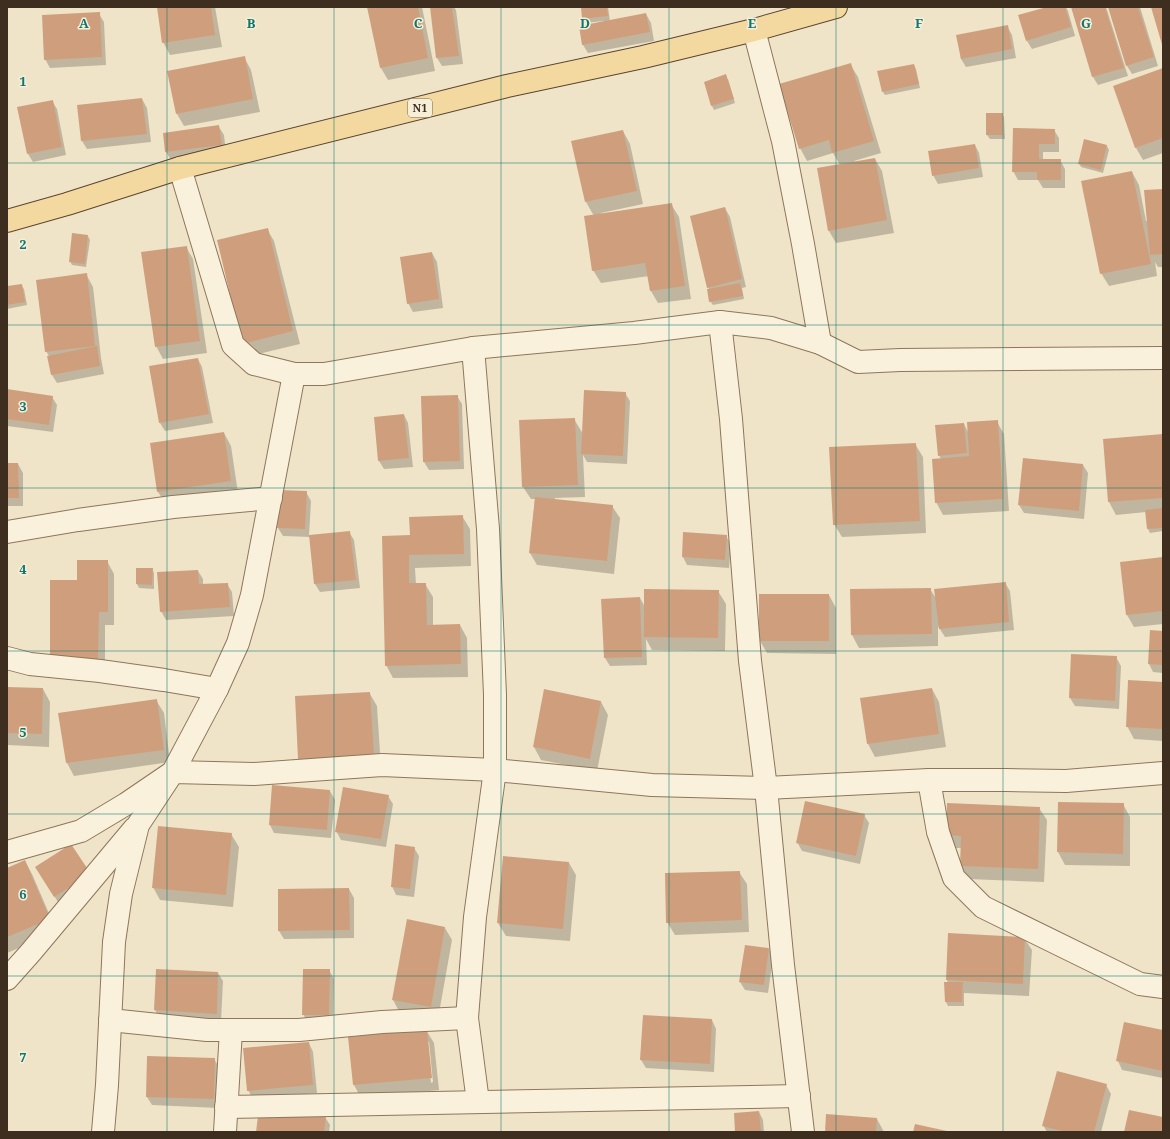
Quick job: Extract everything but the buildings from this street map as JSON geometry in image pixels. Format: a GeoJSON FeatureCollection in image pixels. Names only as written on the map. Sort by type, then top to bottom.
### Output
{"type":"FeatureCollection","features":[{"type":"Feature","properties":{"kind":"main road","name":"N1"},"geometry":{"type":"LineString","coordinates":[[7,221],[67,204],[180,168],[507,86],[643,57],[754,30],[831,8]]}},
{"type":"Feature","properties":{"kind":"street"},"geometry":{"type":"LineString","coordinates":[[754,30],[783,141],[820,343]]}},
{"type":"Feature","properties":{"kind":"street"},"geometry":{"type":"LineString","coordinates":[[180,168],[233,345],[254,364],[294,374],[324,374],[473,348],[634,333],[720,322],[771,328],[820,343],[858,362],[900,360],[1163,358]]}},
{"type":"Feature","properties":{"kind":"street"},"geometry":{"type":"LineString","coordinates":[[720,322],[731,419],[750,661],[766,788],[783,965],[803,1132]]}},
{"type":"Feature","properties":{"kind":"street"},"geometry":{"type":"LineString","coordinates":[[473,348],[488,529],[495,695],[495,770],[475,917],[467,1018],[478,1102]]}},
{"type":"Feature","properties":{"kind":"street"},"geometry":{"type":"LineString","coordinates":[[7,979],[32,952],[138,826],[173,772],[217,689],[238,643],[252,595],[294,374]]}},
{"type":"Feature","properties":{"kind":"street"},"geometry":{"type":"LineString","coordinates":[[7,532],[78,520],[166,508],[271,498]]}},
{"type":"Feature","properties":{"kind":"street"},"geometry":{"type":"LineString","coordinates":[[7,658],[30,664],[100,670],[217,689]]}},
{"type":"Feature","properties":{"kind":"street"},"geometry":{"type":"LineString","coordinates":[[7,852],[82,830],[126,804],[173,772],[254,774],[382,765],[495,770],[652,785],[766,788],[929,780],[1066,781],[1163,773]]}},
{"type":"Feature","properties":{"kind":"street"},"geometry":{"type":"LineString","coordinates":[[929,780],[938,832],[954,878],[983,907],[1140,984],[1163,987]]}},
{"type":"Feature","properties":{"kind":"street"},"geometry":{"type":"LineString","coordinates":[[103,1132],[107,1085],[114,942],[121,894],[138,826]]}},
{"type":"Feature","properties":{"kind":"street"},"geometry":{"type":"LineString","coordinates":[[110,1020],[207,1030],[299,1030],[382,1022],[467,1018]]}},
{"type":"Feature","properties":{"kind":"street"},"geometry":{"type":"LineString","coordinates":[[225,1132],[231,1030]]}},
{"type":"Feature","properties":{"kind":"street"},"geometry":{"type":"LineString","coordinates":[[226,1107],[799,1096]]}}]}
